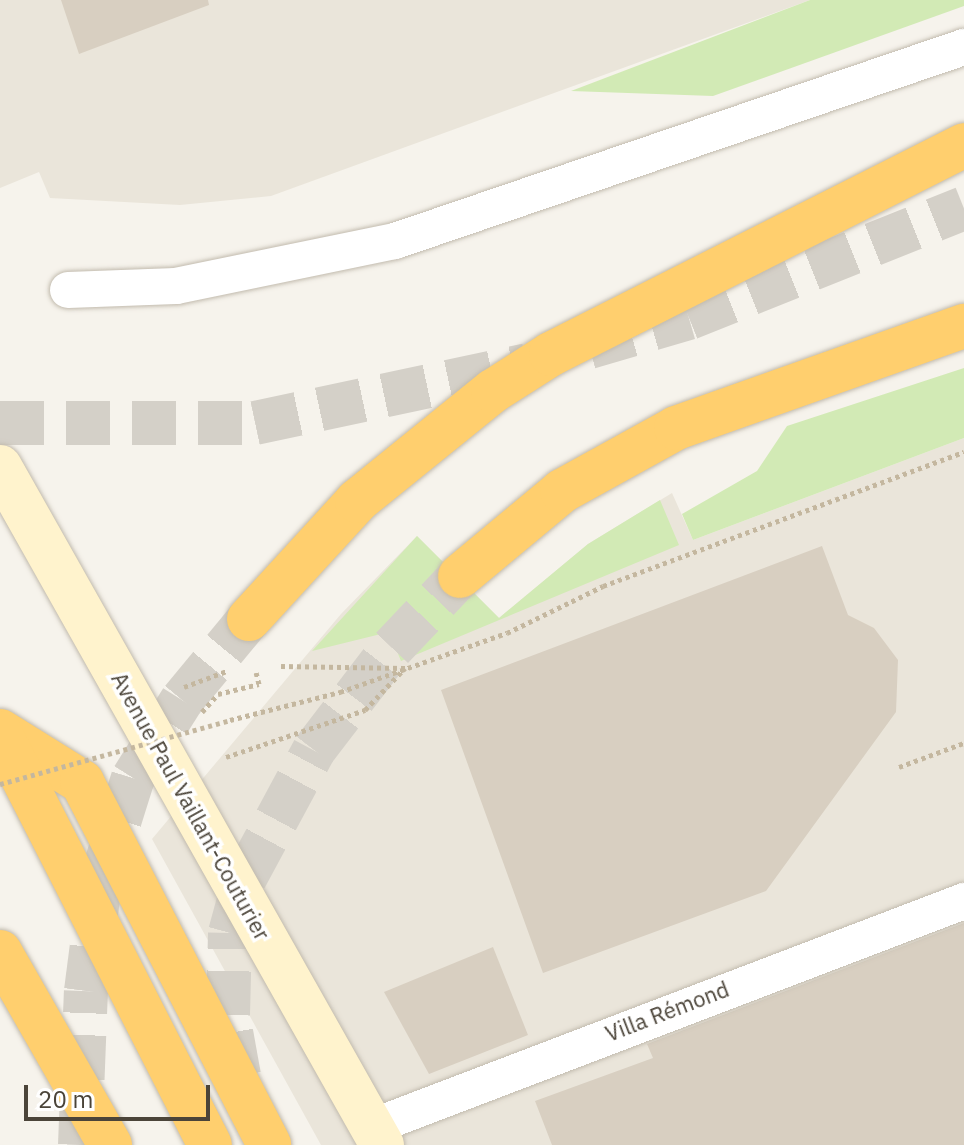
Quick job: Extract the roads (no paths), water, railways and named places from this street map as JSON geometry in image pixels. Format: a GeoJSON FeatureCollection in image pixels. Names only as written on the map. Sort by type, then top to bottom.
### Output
{"type":"FeatureCollection","features":[{"type":"Feature","properties":{"kind":"highway"},"geometry":{"type":"LineString","coordinates":[[249,619],[357,501],[493,391],[551,354],[964,145]]}},
{"type":"Feature","properties":{"kind":"highway"},"geometry":{"type":"LineString","coordinates":[[460,576],[562,491],[676,428],[964,326]]}},
{"type":"Feature","properties":{"kind":"highway"},"geometry":{"type":"LineString","coordinates":[[0,732],[210,1145]]}},
{"type":"Feature","properties":{"kind":"highway"},"geometry":{"type":"LineString","coordinates":[[0,732],[82,782],[269,1145]]}},
{"type":"Feature","properties":{"kind":"highway"},"geometry":{"type":"LineString","coordinates":[[0,952],[110,1145]]}},
{"type":"Feature","properties":{"kind":"main road","name":"Avenue Paul Vaillant-Couturier"},"geometry":{"type":"LineString","coordinates":[[0,467],[377,1136]]}},
{"type":"Feature","properties":{"kind":"lane"},"geometry":{"type":"LineString","coordinates":[[68,290],[176,286],[395,241],[964,47]]}},
{"type":"Feature","properties":{"kind":"lane","name":"Villa Rémond"},"geometry":{"type":"LineString","coordinates":[[377,1136],[964,901]]}},
{"type":"Feature","properties":{"kind":"tunnel"},"geometry":{"type":"LineString","coordinates":[[589,347],[689,318],[964,208]]}},
{"type":"Feature","properties":{"kind":"tunnel"},"geometry":{"type":"LineString","coordinates":[[0,423],[255,423],[527,365]]}},
{"type":"Feature","properties":{"kind":"tunnel"},"geometry":{"type":"LineString","coordinates":[[239,1076],[228,1015],[230,933],[245,878],[314,750],[392,648],[460,576]]}},
{"type":"Feature","properties":{"kind":"tunnel"},"geometry":{"type":"LineString","coordinates":[[80,1145],[86,991],[100,883],[133,778],[182,700],[249,619]]}}]}
